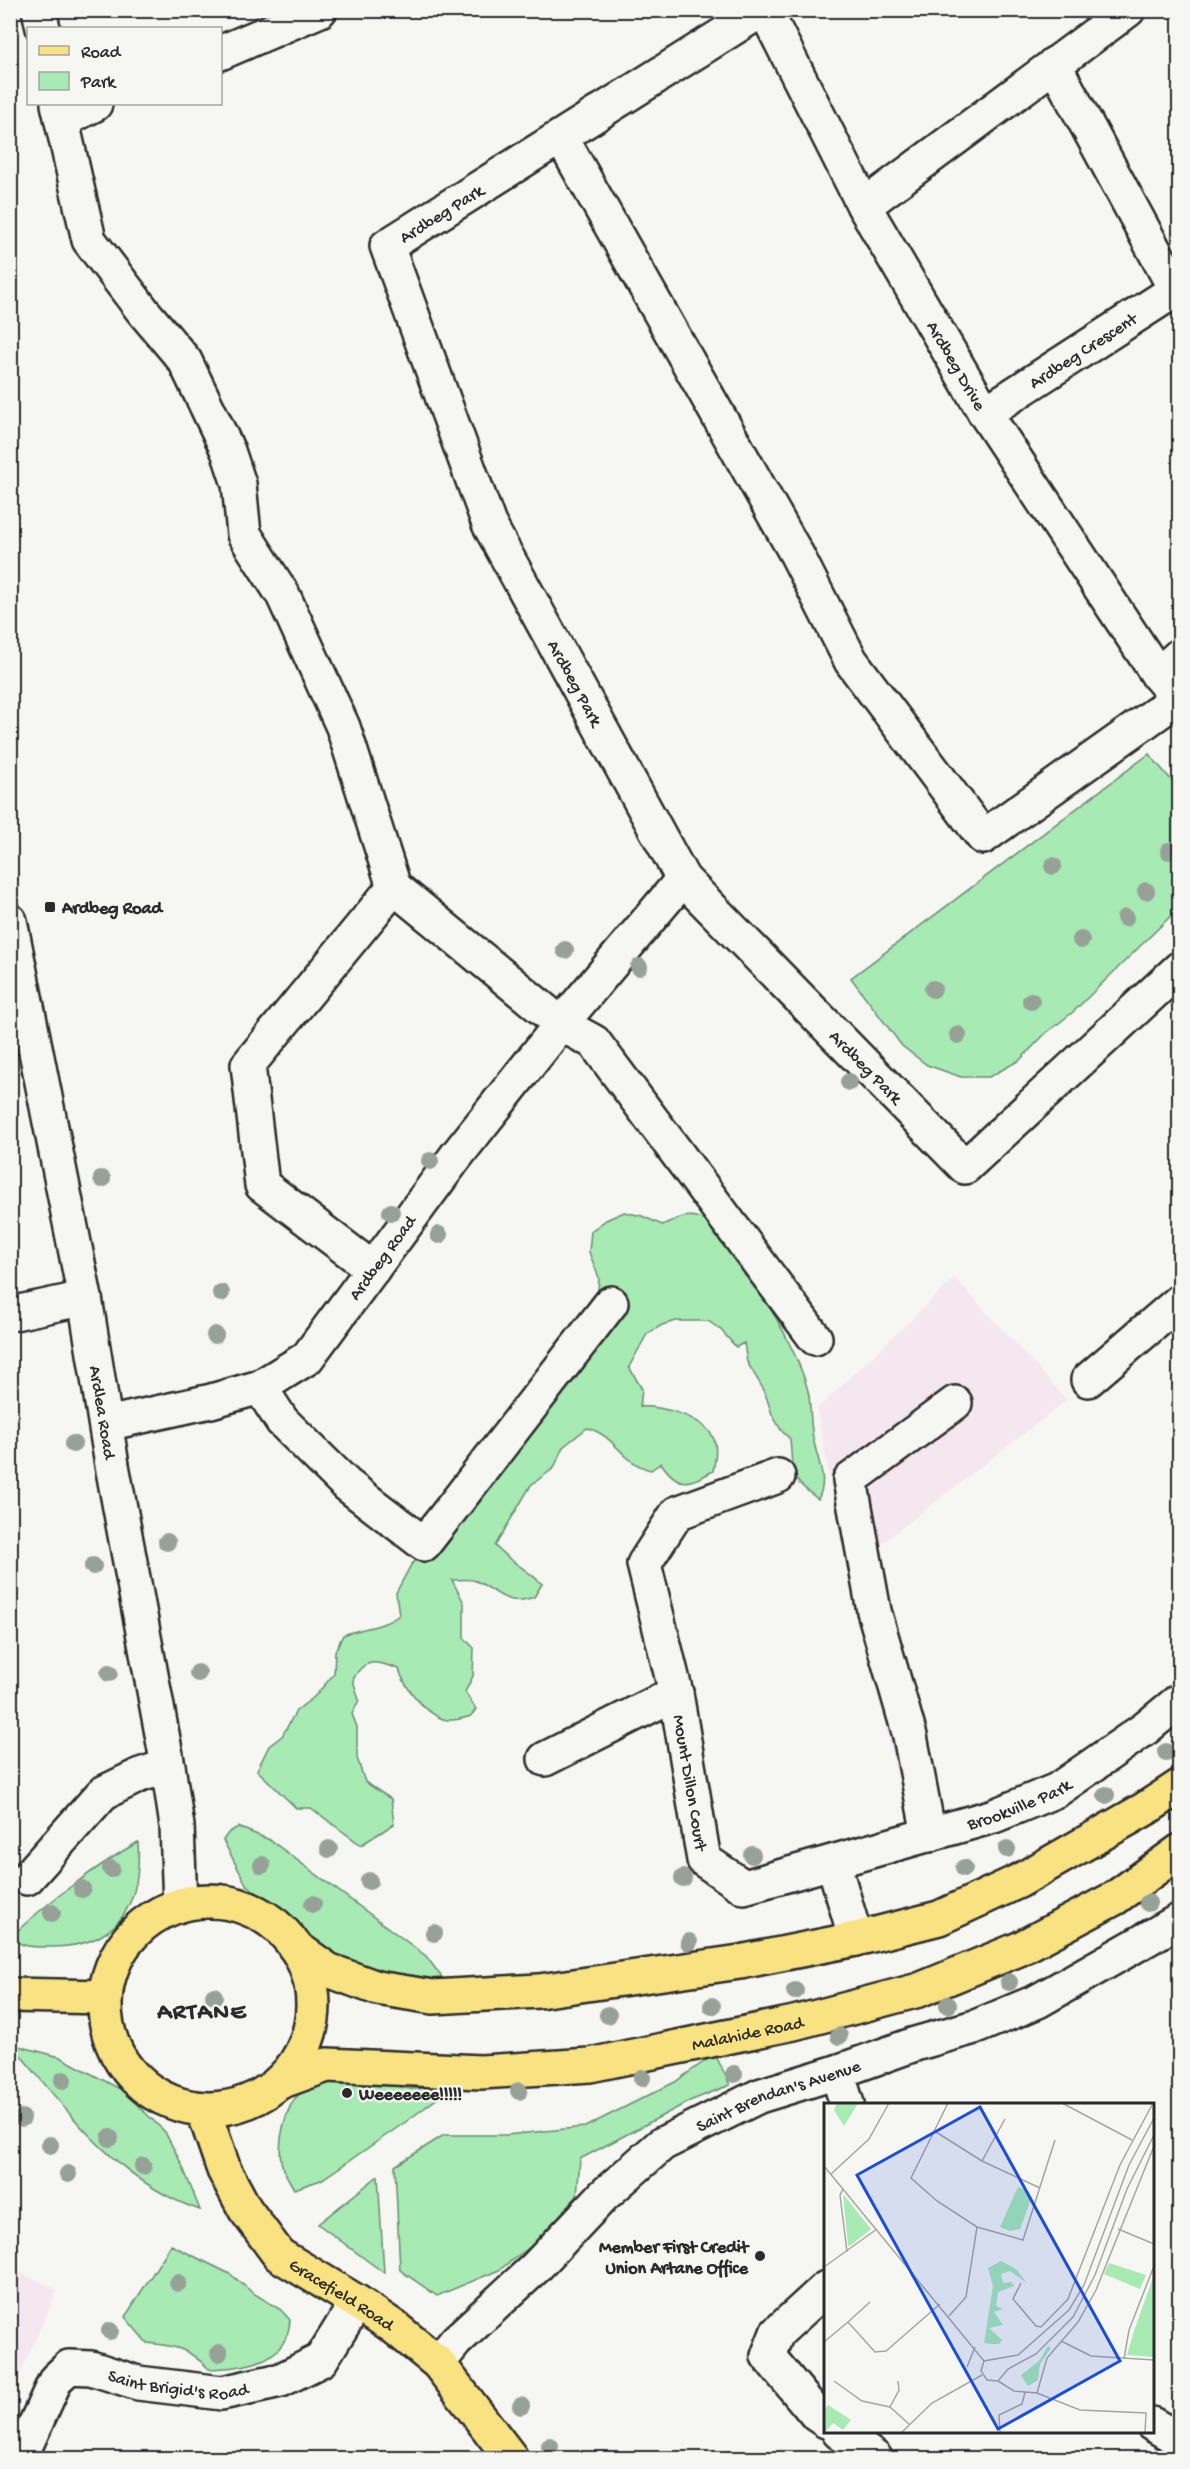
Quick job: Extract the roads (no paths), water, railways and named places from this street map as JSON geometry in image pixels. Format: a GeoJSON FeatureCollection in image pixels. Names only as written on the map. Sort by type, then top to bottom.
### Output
{"type":"FeatureCollection","features":[{"type":"Feature","properties":{"kind":"main road"},"geometry":{"type":"LineString","coordinates":[[294,1946],[328,1970],[377,1988],[433,1997],[539,1991],[740,1962],[856,1939],[939,1918],[1019,1881],[1145,1809],[1179,1785]]}},
{"type":"Feature","properties":{"kind":"main road","name":"Malahide Road"},"geometry":{"type":"LineString","coordinates":[[280,2082],[327,2065],[482,2072],[590,2065],[794,2023],[919,1990],[1019,1949],[1115,1898],[1179,1851]]}},
{"type":"Feature","properties":{"kind":"main road"},"geometry":{"type":"LineString","coordinates":[[216,1902],[240,1906],[263,1916],[280,1929],[294,1946],[310,1981],[313,2013],[303,2049],[293,2067],[280,2082],[263,2095],[237,2106],[203,2109],[174,2104],[149,2091],[135,2079],[120,2060],[110,2038],[105,2017],[105,1997],[114,1963],[126,1942],[143,1925],[160,1913],[180,1905],[216,1902]]}},
{"type":"Feature","properties":{"kind":"main road"},"geometry":{"type":"LineString","coordinates":[[10,1995],[105,1997]]}},
{"type":"Feature","properties":{"kind":"main road","name":"Gracefield Road"},"geometry":{"type":"LineString","coordinates":[[203,2109],[224,2170],[245,2209],[279,2255],[394,2327],[438,2363],[511,2458]]}},
{"type":"Feature","properties":{"kind":"street"},"geometry":{"type":"LineString","coordinates":[[39,10],[43,27]]}},
{"type":"Feature","properties":{"kind":"street"},"geometry":{"type":"LineString","coordinates":[[222,52],[320,10]]}},
{"type":"Feature","properties":{"kind":"street","name":"Ardbeg Park"},"geometry":{"type":"LineString","coordinates":[[763,10],[387,246],[489,524],[683,879],[965,1167],[1179,968]]}},
{"type":"Feature","properties":{"kind":"street","name":"Ardbeg Drive"},"geometry":{"type":"LineString","coordinates":[[763,10],[864,206],[985,413],[1173,682]]}},
{"type":"Feature","properties":{"kind":"street"},"geometry":{"type":"LineString","coordinates":[[864,206],[1128,10]]}},
{"type":"Feature","properties":{"kind":"street"},"geometry":{"type":"LineString","coordinates":[[1054,64],[1178,292]]}},
{"type":"Feature","properties":{"kind":"street"},"geometry":{"type":"LineString","coordinates":[[92,105],[61,112],[88,240],[185,361],[228,451],[239,484],[244,534],[283,595],[343,727],[394,887],[561,1024],[594,1042],[814,1338]]}},
{"type":"Feature","properties":{"kind":"street"},"geometry":{"type":"LineString","coordinates":[[561,137],[797,555],[851,661],[983,837],[1173,682]]}},
{"type":"Feature","properties":{"kind":"street","name":"Ardbeg Crescent"},"geometry":{"type":"LineString","coordinates":[[985,413],[1178,292]]}},
{"type":"Feature","properties":{"kind":"street","name":"Ardbeg Road"},"geometry":{"type":"LineString","coordinates":[[106,1424],[211,1401],[260,1387],[307,1358],[457,1155],[561,1024],[683,879]]}},
{"type":"Feature","properties":{"kind":"street"},"geometry":{"type":"LineString","coordinates":[[373,1269],[262,1185],[248,1065],[394,887]]}},
{"type":"Feature","properties":{"kind":"street","name":"Ardlea Road"},"geometry":{"type":"LineString","coordinates":[[10,921],[85,1298],[168,1766],[177,1826],[180,1905]]}},
{"type":"Feature","properties":{"kind":"street"},"geometry":{"type":"LineString","coordinates":[[10,1314],[85,1298]]}},
{"type":"Feature","properties":{"kind":"street"},"geometry":{"type":"LineString","coordinates":[[1088,1380],[1179,1301]]}},
{"type":"Feature","properties":{"kind":"street"},"geometry":{"type":"LineString","coordinates":[[260,1387],[282,1422],[346,1484],[424,1544],[611,1303]]}},
{"type":"Feature","properties":{"kind":"street"},"geometry":{"type":"LineString","coordinates":[[929,1835],[910,1736],[874,1611],[850,1480],[955,1402]]}},
{"type":"Feature","properties":{"kind":"street","name":"Mount Dillon Court"},"geometry":{"type":"LineString","coordinates":[[744,1887],[704,1860],[675,1693],[644,1564],[677,1513],[778,1476]]}},
{"type":"Feature","properties":{"kind":"street","name":"Mount Dillon Court"},"geometry":{"type":"LineString","coordinates":[[545,1759],[675,1693]]}},
{"type":"Feature","properties":{"kind":"street","name":"Brookville Park"},"geometry":{"type":"LineString","coordinates":[[744,1887],[994,1816],[1057,1790],[1146,1728],[1179,1700]]}},
{"type":"Feature","properties":{"kind":"street"},"geometry":{"type":"LineString","coordinates":[[27,1878],[103,1793],[140,1775],[168,1766]]}},
{"type":"Feature","properties":{"kind":"street"},"geometry":{"type":"LineString","coordinates":[[833,1862],[856,1939]]}},
{"type":"Feature","properties":{"kind":"street","name":"Saint Brendan's Avenue"},"geometry":{"type":"LineString","coordinates":[[438,2363],[456,2341],[536,2267],[604,2195],[662,2144],[759,2096],[837,2072],[915,2044],[978,2026],[1038,2001],[1179,1920]]}},
{"type":"Feature","properties":{"kind":"street"},"geometry":{"type":"LineString","coordinates":[[837,2072],[848,2103]]}},
{"type":"Feature","properties":{"kind":"street"},"geometry":{"type":"LineString","coordinates":[[824,2289],[777,2333],[768,2356],[817,2415],[824,2420]]}},
{"type":"Feature","properties":{"kind":"street","name":"Saint Brigid's Road"},"geometry":{"type":"LineString","coordinates":[[20,2458],[56,2379],[69,2367],[92,2368],[138,2383],[222,2393],[281,2380],[321,2360],[357,2302]]}},
{"type":"Feature","properties":{"kind":"street"},"geometry":{"type":"LineString","coordinates":[[1154,2425],[1179,2440]]}},
{"type":"Feature","properties":{"kind":"street"},"geometry":{"type":"LineString","coordinates":[[840,2433],[875,2458]]}},
{"type":"Feature","properties":{"kind":"place","name":"Ardbeg Road"},"geometry":{"type":"Point","coordinates":[50,907]}},
{"type":"Feature","properties":{"kind":"place","name":"Weeeeeee!!!!!"},"geometry":{"type":"Point","coordinates":[347,2093]}},
{"type":"Feature","properties":{"kind":"place","name":"Member First Credit Union Artane Office"},"geometry":{"type":"Point","coordinates":[760,2256]}},
{"type":"Feature","properties":{"kind":"district","name":"ARTANE"},"geometry":{"type":"Point","coordinates":[202,2010]}}]}
